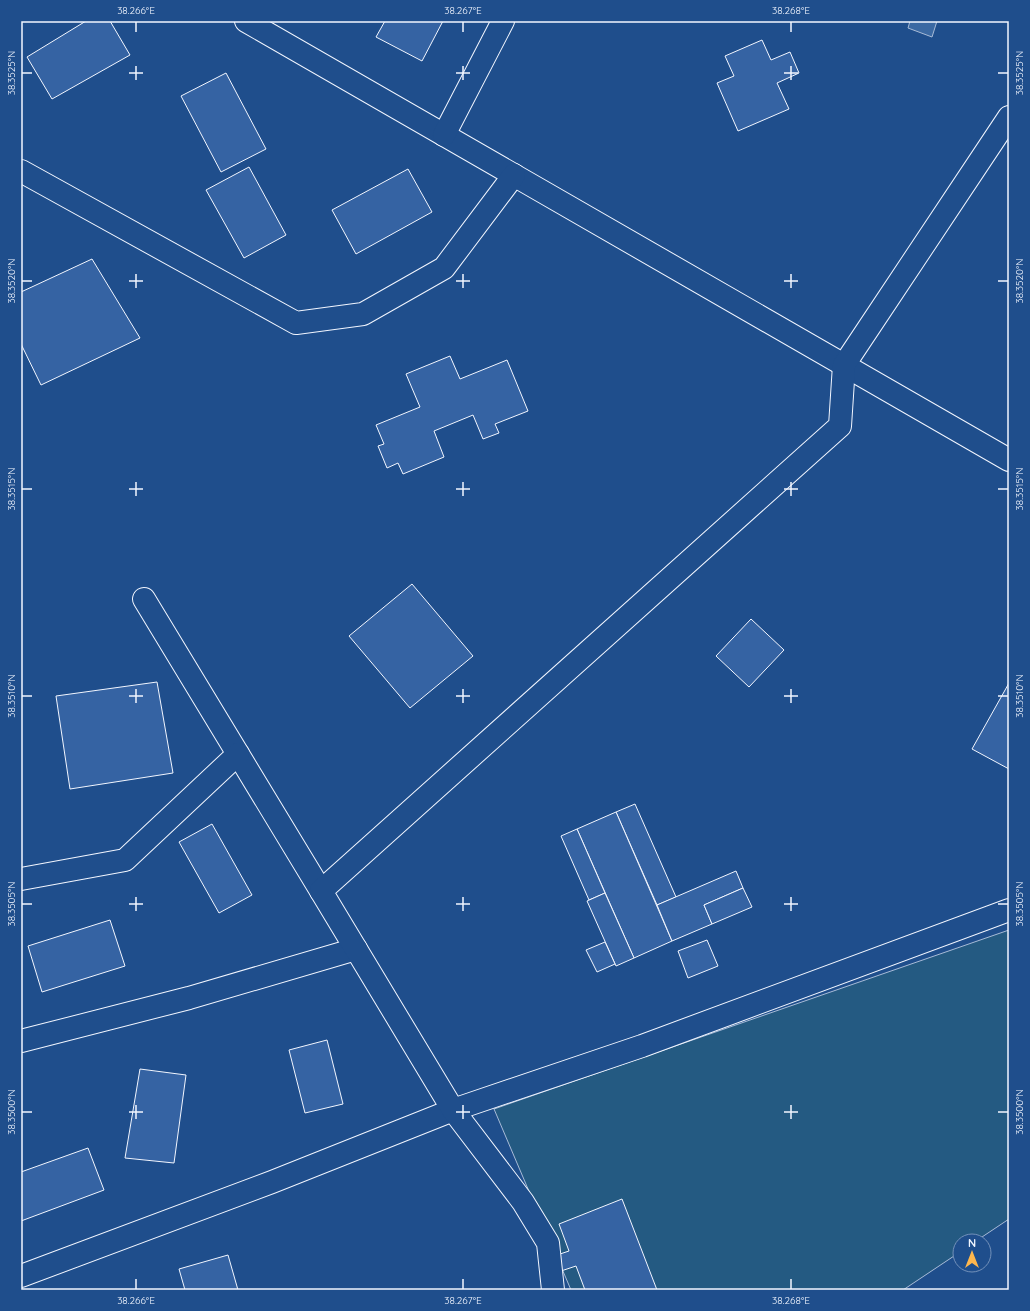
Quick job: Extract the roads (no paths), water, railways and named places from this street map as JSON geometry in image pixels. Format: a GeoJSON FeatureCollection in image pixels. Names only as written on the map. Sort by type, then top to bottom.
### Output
{"type":"FeatureCollection","features":[{"type":"Feature","properties":{"kind":"street"},"geometry":{"type":"LineString","coordinates":[[246,21],[1009,460]]}},
{"type":"Feature","properties":{"kind":"street"},"geometry":{"type":"LineString","coordinates":[[444,135],[503,21]]}},
{"type":"Feature","properties":{"kind":"street"},"geometry":{"type":"LineString","coordinates":[[321,891],[840,426],[844,365],[1009,117]]}},
{"type":"Feature","properties":{"kind":"street"},"geometry":{"type":"LineString","coordinates":[[21,170],[296,323],[363,314],[444,268],[514,176]]}},
{"type":"Feature","properties":{"kind":"street"},"geometry":{"type":"LineString","coordinates":[[144,599],[453,1110],[523,1202],[548,1243],[553,1290]]}},
{"type":"Feature","properties":{"kind":"street"},"geometry":{"type":"LineString","coordinates":[[21,879],[125,860],[238,754]]}},
{"type":"Feature","properties":{"kind":"street"},"geometry":{"type":"LineString","coordinates":[[21,1276],[279,1179],[453,1110],[642,1046],[1009,910]]}},
{"type":"Feature","properties":{"kind":"street"},"geometry":{"type":"LineString","coordinates":[[21,1041],[189,998],[356,949]]}}]}
